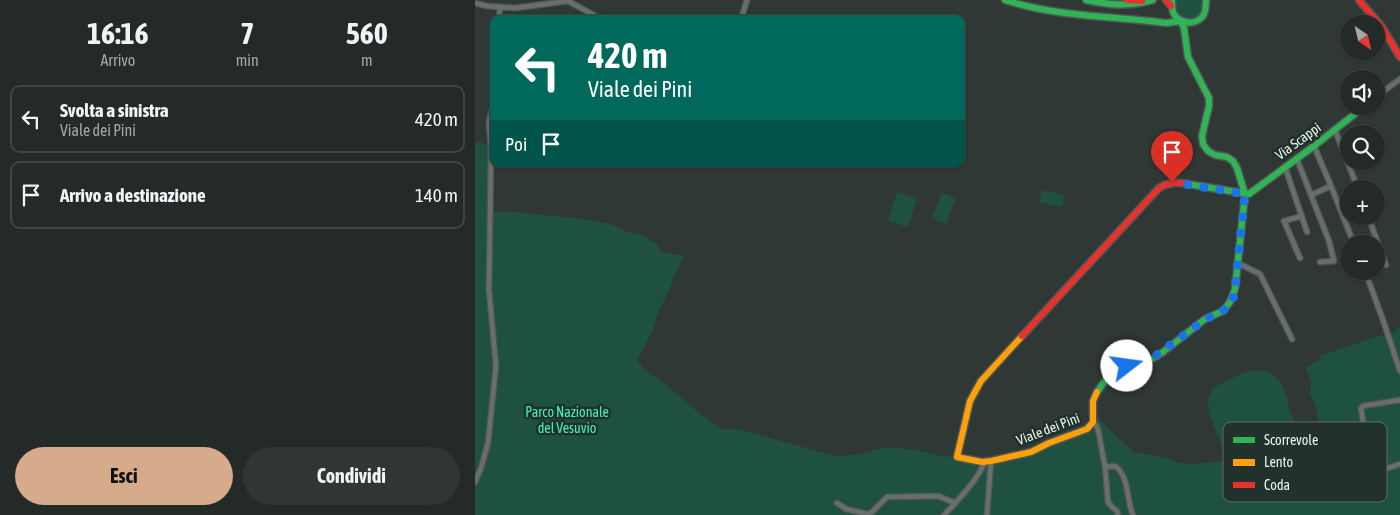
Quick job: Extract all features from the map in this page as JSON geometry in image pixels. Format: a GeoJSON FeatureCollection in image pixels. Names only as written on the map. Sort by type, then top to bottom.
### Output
{"type":"FeatureCollection","features":[{"type":"Feature","properties":{"kind":"main road"},"geometry":{"type":"LineString","coordinates":[[1005,0],[1036,10],[1171,23],[1181,21],[1194,22],[1204,16],[1208,1]]}},
{"type":"Feature","properties":{"kind":"main road"},"geometry":{"type":"LineString","coordinates":[[1086,0],[1125,6],[1137,6],[1152,0]]}},
{"type":"Feature","properties":{"kind":"main road"},"geometry":{"type":"LineString","coordinates":[[1127,0],[1152,0]]}},
{"type":"Feature","properties":{"kind":"main road"},"geometry":{"type":"LineString","coordinates":[[1166,0],[1181,21],[1185,32],[1188,57],[1209,98],[1202,136],[1203,144],[1208,151],[1215,155],[1227,157],[1233,161],[1245,194]]}},
{"type":"Feature","properties":{"kind":"main road"},"geometry":{"type":"LineString","coordinates":[[1359,0],[1378,21],[1396,48],[1400,58]]}},
{"type":"Feature","properties":{"kind":"main road","name":"Via Scappi"},"geometry":{"type":"LineString","coordinates":[[1245,194],[1252,192],[1354,115]]}},
{"type":"Feature","properties":{"kind":"main road","name":"Viale dei Pini"},"geometry":{"type":"LineString","coordinates":[[1178,182],[1245,194],[1238,263],[1233,300],[1226,309],[1206,319],[1148,361],[1121,368],[1114,373],[1099,389],[1093,399],[1094,419],[1087,429],[1031,452],[988,462],[957,456],[970,401],[981,381],[1159,188],[1168,183],[1178,182]]}},
{"type":"Feature","properties":{"kind":"street"},"geometry":{"type":"LineString","coordinates":[[487,0],[487,6]]}},
{"type":"Feature","properties":{"kind":"street"},"geometry":{"type":"LineString","coordinates":[[742,15],[747,0]]}},
{"type":"Feature","properties":{"kind":"street"},"geometry":{"type":"LineString","coordinates":[[475,4],[515,8],[568,1],[594,15]]}},
{"type":"Feature","properties":{"kind":"street"},"geometry":{"type":"LineString","coordinates":[[1162,22],[1171,16],[1172,6]]}},
{"type":"Feature","properties":{"kind":"street"},"geometry":{"type":"LineString","coordinates":[[499,15],[500,7]]}},
{"type":"Feature","properties":{"kind":"street"},"geometry":{"type":"LineString","coordinates":[[1185,32],[1194,22]]}},
{"type":"Feature","properties":{"kind":"street"},"geometry":{"type":"LineString","coordinates":[[1385,90],[1400,79]]}},
{"type":"Feature","properties":{"kind":"street"},"geometry":{"type":"LineString","coordinates":[[490,118],[490,135]]}},
{"type":"Feature","properties":{"kind":"street"},"geometry":{"type":"LineString","coordinates":[[1335,130],[1354,180]]}},
{"type":"Feature","properties":{"kind":"street"},"geometry":{"type":"LineString","coordinates":[[1314,146],[1350,235]]}},
{"type":"Feature","properties":{"kind":"street"},"geometry":{"type":"LineString","coordinates":[[1297,159],[1329,241],[1334,261],[1320,262]]}},
{"type":"Feature","properties":{"kind":"street"},"geometry":{"type":"LineString","coordinates":[[475,482],[488,443],[496,366],[489,290],[490,166]]}},
{"type":"Feature","properties":{"kind":"street"},"geometry":{"type":"LineString","coordinates":[[1285,167],[1307,232]]}},
{"type":"Feature","properties":{"kind":"street"},"geometry":{"type":"LineString","coordinates":[[1311,195],[1331,186]]}},
{"type":"Feature","properties":{"kind":"street"},"geometry":{"type":"LineString","coordinates":[[1300,258],[1284,221],[1301,216]]}},
{"type":"Feature","properties":{"kind":"street"},"geometry":{"type":"LineString","coordinates":[[1371,225],[1386,265]]}},
{"type":"Feature","properties":{"kind":"street"},"geometry":{"type":"LineString","coordinates":[[1238,263],[1260,274],[1293,339]]}},
{"type":"Feature","properties":{"kind":"street"},"geometry":{"type":"LineString","coordinates":[[1368,280],[1400,371]]}},
{"type":"Feature","properties":{"kind":"street"},"geometry":{"type":"LineString","coordinates":[[1363,422],[1361,409],[1363,406],[1400,400]]}},
{"type":"Feature","properties":{"kind":"street"},"geometry":{"type":"LineString","coordinates":[[1093,423],[1099,429],[1108,502],[1117,511],[1118,515]]}},
{"type":"Feature","properties":{"kind":"street"},"geometry":{"type":"LineString","coordinates":[[946,514],[970,487],[988,462]]}},
{"type":"Feature","properties":{"kind":"street"},"geometry":{"type":"LineString","coordinates":[[987,515],[988,462]]}},
{"type":"Feature","properties":{"kind":"street"},"geometry":{"type":"LineString","coordinates":[[1387,468],[1400,464]]}},
{"type":"Feature","properties":{"kind":"street"},"geometry":{"type":"LineString","coordinates":[[1105,467],[1115,466],[1120,470],[1126,484],[1133,515]]}},
{"type":"Feature","properties":{"kind":"street"},"geometry":{"type":"LineString","coordinates":[[837,503],[846,509],[865,514],[872,512],[887,497],[938,496],[955,503]]}},
{"type":"Feature","properties":{"kind":"green space"},"geometry":{"type":"Polygon","coordinates":[[[1175,0],[1203,0],[1203,8],[1195,18],[1183,18],[1175,9],[1175,0]]]}},
{"type":"Feature","properties":{"kind":"green space","name":"Parco Nazionale del Vesuvio"},"geometry":{"type":"Polygon","coordinates":[[[475,142],[490,145],[491,212],[512,212],[584,219],[614,225],[624,231],[644,236],[658,245],[661,252],[684,256],[657,315],[652,332],[637,360],[645,370],[722,429],[738,429],[838,456],[854,455],[886,447],[917,450],[946,457],[962,454],[978,458],[995,457],[1033,448],[1053,437],[1088,424],[1098,418],[1134,452],[1170,459],[1179,463],[1193,464],[1223,461],[1223,502],[1387,502],[1387,422],[1318,422],[1317,410],[1310,393],[1311,382],[1306,368],[1321,358],[1320,356],[1379,336],[1390,335],[1400,327],[1400,515],[475,515],[475,142]]]}},
{"type":"Feature","properties":{"kind":"green space"},"geometry":{"type":"Polygon","coordinates":[[[1042,190],[1064,195],[1062,207],[1039,202],[1042,190]]]}},
{"type":"Feature","properties":{"kind":"green space"},"geometry":{"type":"Polygon","coordinates":[[[897,192],[917,198],[908,227],[888,221],[897,192]]]}},
{"type":"Feature","properties":{"kind":"green space"},"geometry":{"type":"Polygon","coordinates":[[[942,193],[956,198],[946,224],[932,218],[942,193]]]}},
{"type":"Feature","properties":{"kind":"green space","name":"Parco Nazionale del Vesuvio"},"geometry":{"type":"Polygon","coordinates":[[[1261,370],[1273,374],[1278,379],[1285,392],[1294,422],[1223,422],[1223,449],[1209,412],[1208,404],[1210,393],[1220,384],[1248,372],[1261,370]]]}},
{"type":"Feature","properties":{"kind":"traffic: fast"},"geometry":{"type":"LineString","coordinates":[[1005,0],[1025,6],[1065,13],[1166,23],[1181,21],[1184,28],[1188,57],[1209,98],[1202,136],[1203,144],[1208,151],[1215,155],[1227,157],[1233,161],[1245,194],[1235,289],[1230,302],[1223,311],[1205,319],[1149,361],[1127,366],[1116,371],[1097,392]]}},
{"type":"Feature","properties":{"kind":"traffic: fast"},"geometry":{"type":"LineString","coordinates":[[1086,0],[1119,4],[1136,4],[1153,0]]}},
{"type":"Feature","properties":{"kind":"traffic: fast"},"geometry":{"type":"LineString","coordinates":[[1172,0],[1175,16],[1187,22],[1196,21],[1203,16],[1206,0]]}},
{"type":"Feature","properties":{"kind":"traffic: fast"},"geometry":{"type":"LineString","coordinates":[[1187,184],[1249,194],[1354,115]]}},
{"type":"Feature","properties":{"kind":"traffic: slow"},"geometry":{"type":"LineString","coordinates":[[1022,336],[981,381],[970,401],[957,457],[982,462],[991,461],[1031,452],[1087,429],[1093,422],[1093,401],[1097,392]]}},
{"type":"Feature","properties":{"kind":"traffic: jam"},"geometry":{"type":"LineString","coordinates":[[1127,0],[1142,1]]}},
{"type":"Feature","properties":{"kind":"traffic: jam"},"geometry":{"type":"LineString","coordinates":[[1166,0],[1171,6]]}},
{"type":"Feature","properties":{"kind":"traffic: jam"},"geometry":{"type":"LineString","coordinates":[[1359,0],[1382,27],[1400,57]]}},
{"type":"Feature","properties":{"kind":"traffic: jam"},"geometry":{"type":"LineString","coordinates":[[1022,336],[1159,188],[1173,183],[1187,184]]}},
{"type":"Feature","properties":{"kind":"route"},"geometry":{"type":"LineString","coordinates":[[1127,366],[1148,361],[1206,319],[1222,312],[1233,300],[1245,194],[1172,182]]}}]}
